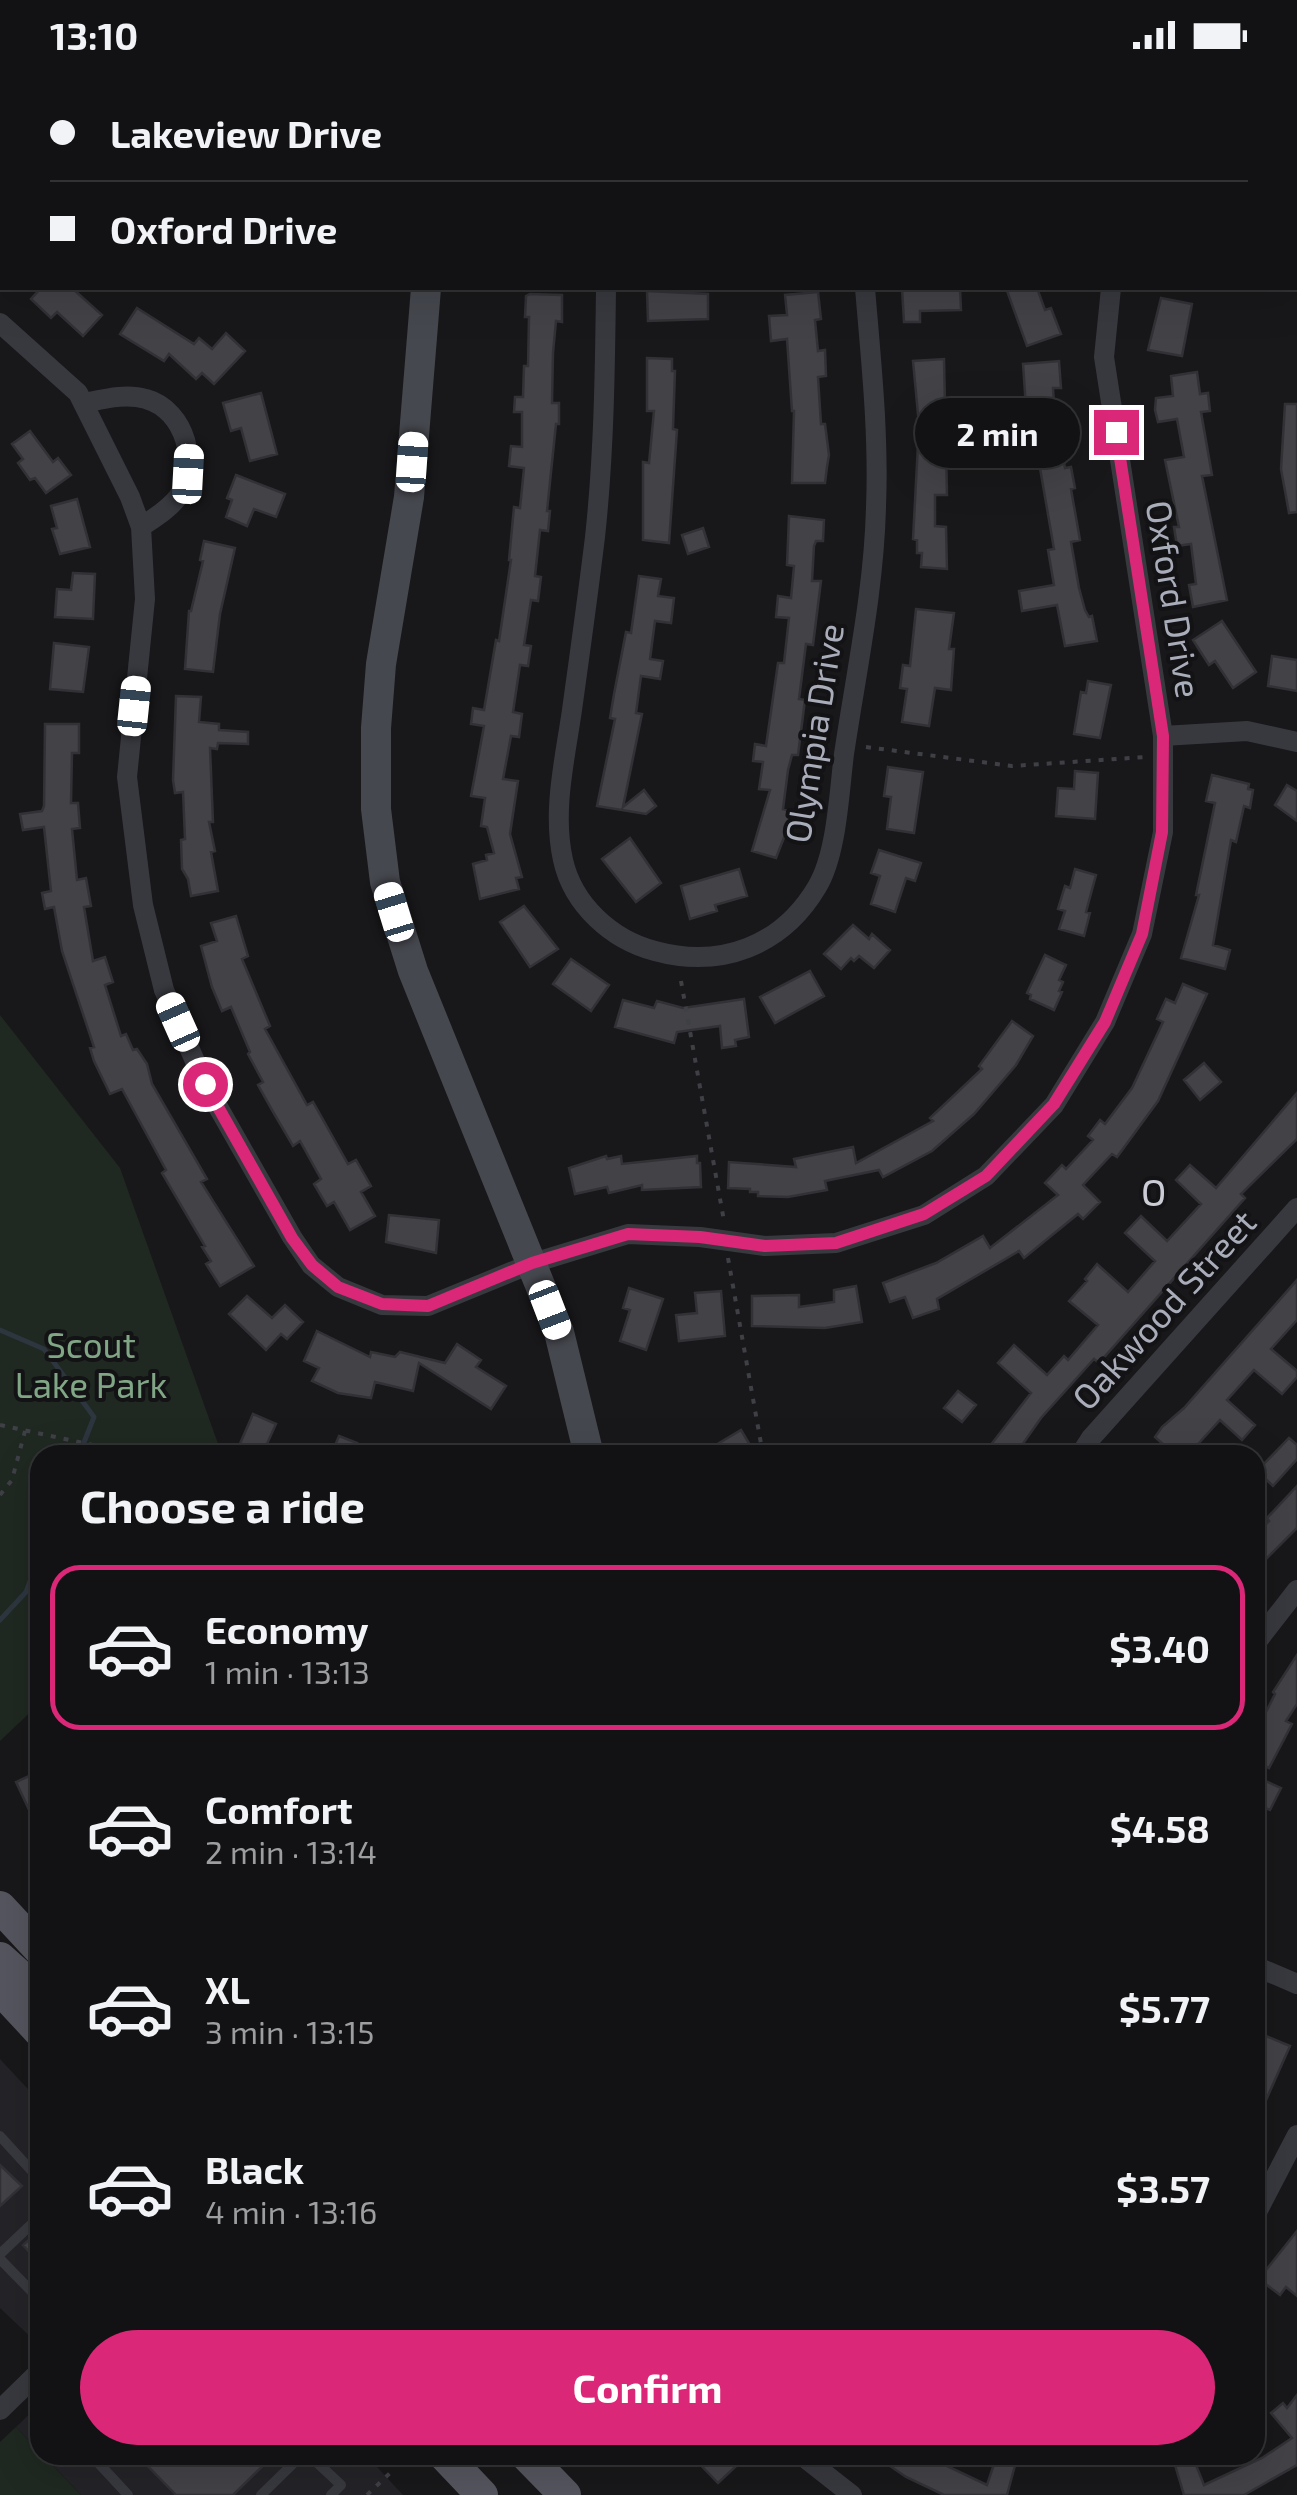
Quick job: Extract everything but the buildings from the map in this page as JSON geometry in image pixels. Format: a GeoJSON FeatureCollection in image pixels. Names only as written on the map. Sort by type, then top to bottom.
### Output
{"type":"FeatureCollection","features":[{"type":"Feature","properties":{"kind":"main road"},"geometry":{"type":"LineString","coordinates":[[0,1907],[30,1939]]}},
{"type":"Feature","properties":{"kind":"main road"},"geometry":{"type":"LineString","coordinates":[[0,1958],[30,1985]]}},
{"type":"Feature","properties":{"kind":"main road"},"geometry":{"type":"LineString","coordinates":[[0,1989],[30,2021]]}},
{"type":"Feature","properties":{"kind":"main road"},"geometry":{"type":"LineString","coordinates":[[454,2465],[482,2495]]}},
{"type":"Feature","properties":{"kind":"main road"},"geometry":{"type":"LineString","coordinates":[[534,2465],[564,2495]]}},
{"type":"Feature","properties":{"kind":"street"},"geometry":{"type":"LineString","coordinates":[[426,290],[410,497],[381,664],[376,728],[376,809],[385,882],[413,972],[559,1332],[587,1445]]}},
{"type":"Feature","properties":{"kind":"street","name":"Olympia Drive"},"geometry":{"type":"LineString","coordinates":[[606,290],[605,394],[595,535],[558,808],[563,862],[586,907],[619,938],[657,952],[705,958],[752,948],[788,926],[819,885],[831,846],[860,657],[876,508],[874,392],[865,290]]}},
{"type":"Feature","properties":{"kind":"street","name":"Oxford Drive"},"geometry":{"type":"LineString","coordinates":[[0,323],[78,394],[141,527],[145,599],[126,778],[144,905],[164,990],[205,1084],[292,1238],[312,1265],[338,1287],[382,1304],[428,1306],[532,1263],[628,1234],[700,1237],[765,1246],[836,1243],[924,1214],[986,1176],[1054,1104],[1105,1022],[1142,934],[1162,832],[1163,736],[1104,356],[1111,290]]}},
{"type":"Feature","properties":{"kind":"street"},"geometry":{"type":"LineString","coordinates":[[84,403],[112,397],[148,399],[174,418],[184,435],[189,453],[188,474],[180,495],[141,527]]}},
{"type":"Feature","properties":{"kind":"street"},"geometry":{"type":"LineString","coordinates":[[1163,736],[1248,731],[1297,742]]}},
{"type":"Feature","properties":{"kind":"street","name":"Oakwood Street"},"geometry":{"type":"LineString","coordinates":[[1087,1445],[1297,1208]]}},
{"type":"Feature","properties":{"kind":"street"},"geometry":{"type":"LineString","coordinates":[[573,1445],[577,1403]]}},
{"type":"Feature","properties":{"kind":"street"},"geometry":{"type":"LineString","coordinates":[[1265,1631],[1297,1590]]}},
{"type":"Feature","properties":{"kind":"street"},"geometry":{"type":"LineString","coordinates":[[1265,1970],[1297,1984]]}},
{"type":"Feature","properties":{"kind":"street"},"geometry":{"type":"LineString","coordinates":[[1265,2196],[1297,2134]]}},
{"type":"Feature","properties":{"kind":"street"},"geometry":{"type":"LineString","coordinates":[[0,2410],[30,2389]]}},
{"type":"Feature","properties":{"kind":"street"},"geometry":{"type":"LineString","coordinates":[[814,2465],[852,2495]]}},
{"type":"Feature","properties":{"kind":"lane"},"geometry":{"type":"LineString","coordinates":[[0,2136],[30,2169]]}},
{"type":"Feature","properties":{"kind":"lane"},"geometry":{"type":"LineString","coordinates":[[30,2226],[0,2257],[30,2289]]}},
{"type":"Feature","properties":{"kind":"lane"},"geometry":{"type":"LineString","coordinates":[[100,2465],[128,2495]]}},
{"type":"Feature","properties":{"kind":"lane"},"geometry":{"type":"LineString","coordinates":[[261,2495],[295,2465]]}},
{"type":"Feature","properties":{"kind":"lane"},"geometry":{"type":"LineString","coordinates":[[318,2465],[341,2485],[331,2495]]}},
{"type":"Feature","properties":{"kind":"path"},"geometry":{"type":"LineString","coordinates":[[846,745],[1012,766],[1149,757]]}},
{"type":"Feature","properties":{"kind":"path"},"geometry":{"type":"LineString","coordinates":[[680,981],[726,1230]]}},
{"type":"Feature","properties":{"kind":"path"},"geometry":{"type":"LineString","coordinates":[[728,1256],[760,1445]]}},
{"type":"Feature","properties":{"kind":"path"},"geometry":{"type":"LineString","coordinates":[[0,1425],[98,1445]]}},
{"type":"Feature","properties":{"kind":"path"},"geometry":{"type":"LineString","coordinates":[[0,1495],[12,1480],[25,1431]]}},
{"type":"Feature","properties":{"kind":"path"},"geometry":{"type":"LineString","coordinates":[[367,2495],[390,2473]]}},
{"type":"Feature","properties":{"kind":"shaded area"},"geometry":{"type":"Polygon","coordinates":[[[0,2059],[30,2091],[30,2336],[0,2308],[0,2059]]]}},
{"type":"Feature","properties":{"kind":"shaded area"},"geometry":{"type":"Polygon","coordinates":[[[30,2414],[30,2442],[16,2427],[30,2414]]]}},
{"type":"Feature","properties":{"kind":"shaded area"},"geometry":{"type":"Polygon","coordinates":[[[52,2465],[375,2465],[403,2495],[81,2495],[52,2465]]]}},
{"type":"Feature","properties":{"kind":"green space","name":"Scout Lake Park"},"geometry":{"type":"Polygon","coordinates":[[[0,1015],[120,1168],[218,1445],[30,1445],[30,1712],[0,1741],[0,1015]]]}},
{"type":"Feature","properties":{"kind":"green space"},"geometry":{"type":"Polygon","coordinates":[[[16,2427],[30,2442],[30,2465],[52,2465],[81,2495],[0,2495],[0,2442],[16,2427]]]}},
{"type":"Feature","properties":{"kind":"waterway"},"geometry":{"type":"LineString","coordinates":[[0,1330],[44,1349],[94,1417],[83,1445]]}},
{"type":"Feature","properties":{"kind":"waterway"},"geometry":{"type":"LineString","coordinates":[[0,1620],[26,1592],[30,1581]]}},
{"type":"Feature","properties":{"kind":"district","name":"O"},"geometry":{"type":"Point","coordinates":[1155,1191]}},
{"type":"Feature","properties":{"kind":"route"},"geometry":{"type":"LineString","coordinates":[[205,1084],[292,1238],[312,1265],[338,1287],[382,1304],[428,1306],[532,1263],[628,1234],[700,1237],[765,1246],[836,1243],[924,1214],[986,1176],[1054,1104],[1105,1022],[1142,934],[1162,832],[1163,736],[1116,432]]}}]}
